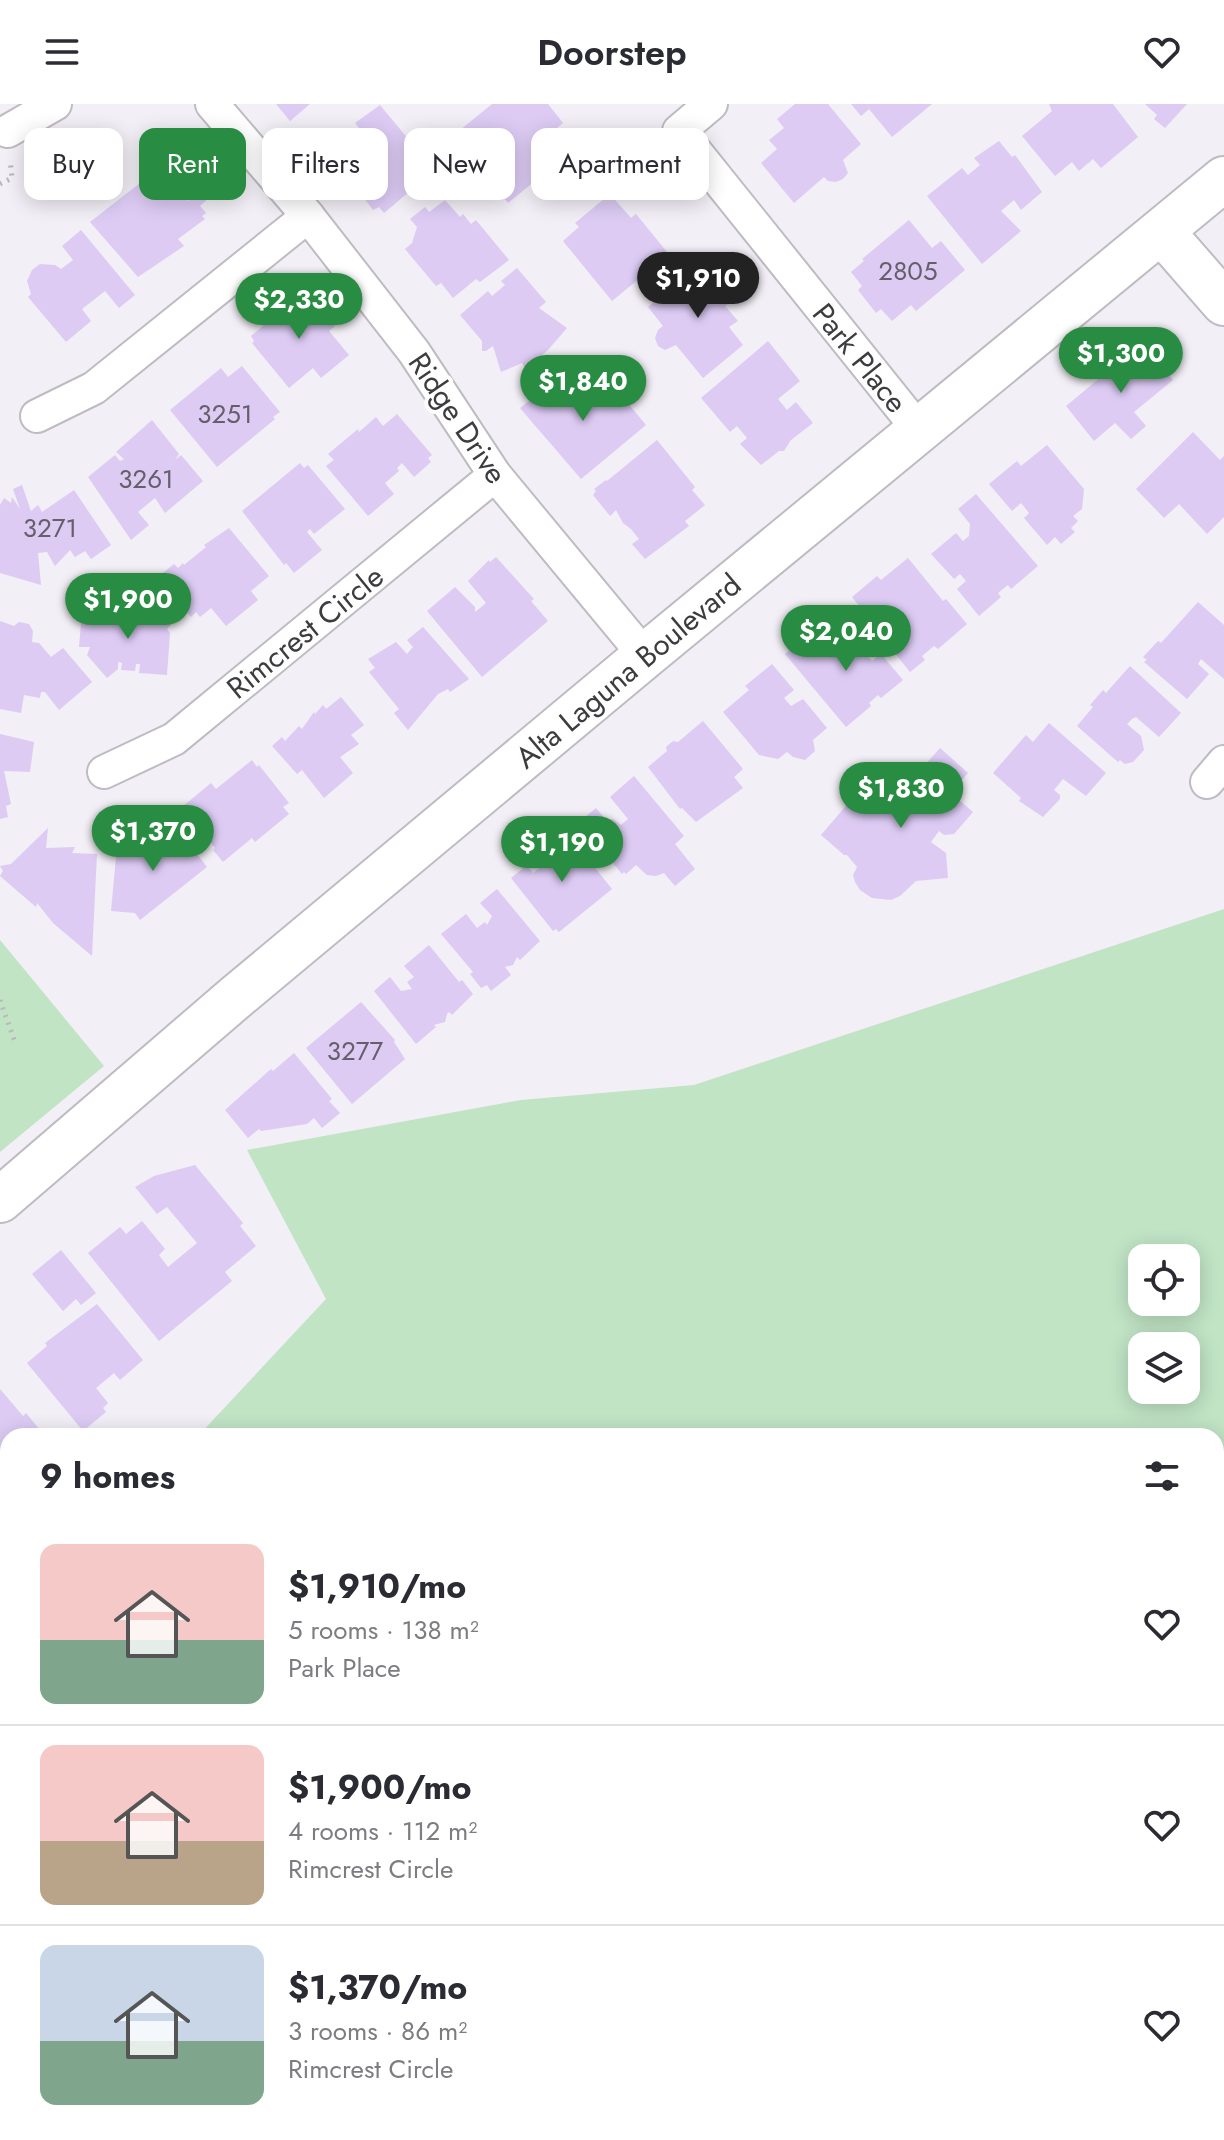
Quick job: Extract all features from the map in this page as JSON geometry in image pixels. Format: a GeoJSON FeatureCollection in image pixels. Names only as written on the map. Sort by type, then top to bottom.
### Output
{"type":"FeatureCollection","features":[{"type":"Feature","properties":{"kind":"street"},"geometry":{"type":"LineString","coordinates":[[8,131],[55,104]]}},
{"type":"Feature","properties":{"kind":"street","name":"Ridge Drive"},"geometry":{"type":"LineString","coordinates":[[212,104],[308,216],[414,352],[495,475],[645,656]]}},
{"type":"Feature","properties":{"kind":"street","name":"Park Place"},"geometry":{"type":"LineString","coordinates":[[711,104],[679,131],[919,430]]}},
{"type":"Feature","properties":{"kind":"street","name":"Alta Laguna Boulevard"},"geometry":{"type":"LineString","coordinates":[[0,1200],[236,997],[1224,179]]}},
{"type":"Feature","properties":{"kind":"street"},"geometry":{"type":"LineString","coordinates":[[37,416],[94,388],[308,216]]}},
{"type":"Feature","properties":{"kind":"street"},"geometry":{"type":"LineString","coordinates":[[1162,232],[1224,303]]}},
{"type":"Feature","properties":{"kind":"street","name":"Rimcrest Circle"},"geometry":{"type":"LineString","coordinates":[[104,772],[174,739],[495,475]]}},
{"type":"Feature","properties":{"kind":"path"},"geometry":{"type":"LineString","coordinates":[[0,1000],[16,1045]]}},
{"type":"Feature","properties":{"kind":"green space"},"geometry":{"type":"Polygon","coordinates":[[[1224,909],[1224,1428],[205,1428],[326,1299],[247,1150],[521,1100],[694,1085],[1224,909]]]}},
{"type":"Feature","properties":{"kind":"green space"},"geometry":{"type":"Polygon","coordinates":[[[0,940],[104,1066],[0,1152],[0,940]]]}},
{"type":"Feature","properties":{"kind":"building"},"geometry":{"type":"Polygon","coordinates":[[[276,104],[310,104],[290,121],[276,104]]]}},
{"type":"Feature","properties":{"kind":"building"},"geometry":{"type":"Polygon","coordinates":[[[492,104],[548,104],[563,123],[557,128],[531,128],[531,184],[515,197],[515,128],[462,128],[492,104]]]}},
{"type":"Feature","properties":{"kind":"building"},"geometry":{"type":"Polygon","coordinates":[[[795,104],[828,104],[861,144],[843,160],[848,173],[843,179],[836,182],[824,177],[794,203],[761,163],[777,149],[769,140],[784,128],[777,119],[795,104]]]}},
{"type":"Feature","properties":{"kind":"building"},"geometry":{"type":"Polygon","coordinates":[[[851,104],[932,104],[892,137],[869,109],[861,116],[851,104]]]}},
{"type":"Feature","properties":{"kind":"building"},"geometry":{"type":"Polygon","coordinates":[[[1049,104],[1113,104],[1138,137],[1101,168],[1093,159],[1079,171],[1072,162],[1055,176],[1022,136],[1052,111],[1049,104]]]}},
{"type":"Feature","properties":{"kind":"building"},"geometry":{"type":"Polygon","coordinates":[[[1145,104],[1187,104],[1165,128],[1154,119],[1157,115],[1145,104]]]}},
{"type":"Feature","properties":{"kind":"building"},"geometry":{"type":"Polygon","coordinates":[[[380,105],[404,134],[404,196],[384,213],[379,207],[373,210],[365,200],[388,200],[388,128],[359,128],[355,123],[380,105]]]}},
{"type":"Feature","properties":{"kind":"building"},"geometry":{"type":"Polygon","coordinates":[[[999,141],[1012,157],[1015,155],[1042,192],[1021,210],[1014,200],[1001,211],[1021,231],[982,264],[927,196],[962,168],[968,175],[980,165],[974,158],[999,141]]]}},
{"type":"Feature","properties":{"kind":"building"},"geometry":{"type":"Polygon","coordinates":[[[139,184],[139,200],[207,200],[200,206],[206,213],[202,216],[205,219],[178,239],[184,246],[138,277],[90,222],[118,200],[123,200],[123,196],[139,184]]]}},
{"type":"Feature","properties":{"kind":"building"},"geometry":{"type":"Polygon","coordinates":[[[445,200],[460,217],[463,214],[471,224],[476,220],[509,260],[480,282],[476,279],[453,298],[441,283],[436,286],[405,249],[412,243],[417,227],[410,219],[425,207],[429,212],[445,200]]]}},
{"type":"Feature","properties":{"kind":"building"},"geometry":{"type":"Polygon","coordinates":[[[603,200],[615,200],[631,218],[636,214],[676,263],[647,287],[640,278],[612,301],[563,241],[579,227],[575,223],[603,200]]]}},
{"type":"Feature","properties":{"kind":"building"},"geometry":{"type":"Polygon","coordinates":[[[909,220],[932,248],[941,241],[965,270],[916,311],[911,305],[892,321],[881,309],[876,313],[858,290],[862,286],[851,272],[909,220]]]}},
{"type":"Feature","properties":{"kind":"building"},"geometry":{"type":"Polygon","coordinates":[[[81,230],[135,295],[119,308],[105,291],[82,309],[91,321],[66,342],[28,297],[31,294],[27,281],[32,270],[40,264],[55,265],[61,269],[73,260],[62,246],[81,230]]]}},
{"type":"Feature","properties":{"kind":"building"},"geometry":{"type":"Polygon","coordinates":[[[704,261],[735,299],[725,306],[738,321],[729,327],[743,345],[703,378],[676,345],[665,350],[658,346],[655,338],[663,326],[648,307],[704,261]]]}},
{"type":"Feature","properties":{"kind":"building"},"geometry":{"type":"Polygon","coordinates":[[[517,268],[546,302],[539,308],[567,328],[548,350],[525,368],[522,363],[501,372],[493,346],[482,351],[482,341],[460,315],[488,291],[492,296],[505,285],[501,281],[517,268]]]}},
{"type":"Feature","properties":{"kind":"building"},"geometry":{"type":"Polygon","coordinates":[[[305,290],[335,326],[329,331],[349,355],[321,378],[313,368],[289,388],[252,343],[251,336],[284,303],[287,306],[305,290]]]}},
{"type":"Feature","properties":{"kind":"building"},"geometry":{"type":"Polygon","coordinates":[[[768,341],[800,381],[778,399],[787,410],[796,402],[813,423],[791,440],[784,451],[779,451],[761,465],[740,444],[747,438],[737,426],[730,432],[701,398],[768,341]]]}},
{"type":"Feature","properties":{"kind":"building"},"geometry":{"type":"Polygon","coordinates":[[[1142,343],[1173,380],[1134,412],[1146,426],[1131,439],[1115,423],[1094,441],[1066,406],[1142,343]]]}},
{"type":"Feature","properties":{"kind":"building"},"geometry":{"type":"Polygon","coordinates":[[[242,366],[280,412],[217,467],[170,410],[221,368],[228,377],[242,366]]]}},
{"type":"Feature","properties":{"kind":"building"},"geometry":{"type":"Polygon","coordinates":[[[571,377],[591,395],[603,381],[619,400],[622,396],[646,425],[581,479],[520,408],[554,381],[562,387],[571,377]]]}},
{"type":"Feature","properties":{"kind":"building"},"geometry":{"type":"Polygon","coordinates":[[[397,414],[432,455],[428,458],[431,462],[414,477],[402,463],[397,468],[399,471],[385,483],[394,494],[368,516],[326,466],[334,460],[328,454],[376,417],[383,426],[397,414]]]}},
{"type":"Feature","properties":{"kind":"building"},"geometry":{"type":"Polygon","coordinates":[[[152,420],[179,454],[175,460],[181,455],[203,481],[165,513],[155,498],[138,512],[149,525],[131,540],[88,477],[115,455],[120,461],[124,459],[116,452],[152,420]]]}},
{"type":"Feature","properties":{"kind":"building"},"geometry":{"type":"Polygon","coordinates":[[[1193,432],[1220,460],[1224,456],[1224,517],[1207,534],[1179,504],[1164,518],[1136,489],[1193,432]]]}},
{"type":"Feature","properties":{"kind":"building"},"geometry":{"type":"Polygon","coordinates":[[[657,440],[695,487],[692,490],[705,505],[685,521],[689,526],[645,559],[632,544],[639,539],[623,523],[616,510],[610,516],[593,495],[594,489],[657,440]]]}},
{"type":"Feature","properties":{"kind":"building"},"geometry":{"type":"Polygon","coordinates":[[[1047,445],[1084,489],[1082,509],[1073,516],[1078,521],[1071,528],[1075,532],[1061,544],[1055,537],[1047,545],[1024,518],[1029,513],[1021,503],[1012,511],[989,484],[1017,461],[1021,466],[1047,445]]]}},
{"type":"Feature","properties":{"kind":"building"},"geometry":{"type":"Polygon","coordinates":[[[300,463],[304,468],[308,465],[345,509],[314,534],[310,529],[307,532],[322,550],[294,573],[286,563],[284,565],[242,511],[300,463]]]}},
{"type":"Feature","properties":{"kind":"building"},"geometry":{"type":"Polygon","coordinates":[[[22,485],[31,511],[38,505],[42,512],[74,490],[111,545],[91,559],[85,551],[75,557],[70,550],[55,566],[47,552],[38,553],[41,585],[0,573],[0,505],[4,498],[11,503],[12,497],[20,509],[13,489],[22,485]]]}},
{"type":"Feature","properties":{"kind":"building"},"geometry":{"type":"Polygon","coordinates":[[[976,494],[1038,566],[1011,589],[1008,585],[998,593],[1001,597],[979,616],[957,589],[966,581],[960,574],[954,579],[931,554],[956,533],[963,541],[969,536],[970,524],[958,509],[976,494]]]}},
{"type":"Feature","properties":{"kind":"building"},"geometry":{"type":"Polygon","coordinates":[[[229,528],[269,576],[251,591],[258,600],[226,626],[211,608],[200,617],[196,612],[191,617],[180,604],[186,600],[173,584],[169,588],[159,576],[174,564],[178,568],[184,565],[206,547],[204,545],[229,528]]]}},
{"type":"Feature","properties":{"kind":"building"},"geometry":{"type":"Polygon","coordinates":[[[496,557],[534,599],[531,601],[548,621],[482,677],[427,611],[455,587],[475,607],[475,612],[486,603],[468,581],[496,557]]]}},
{"type":"Feature","properties":{"kind":"building"},"geometry":{"type":"Polygon","coordinates":[[[908,558],[943,601],[946,599],[967,624],[938,649],[934,646],[922,656],[925,660],[910,672],[881,636],[893,626],[885,616],[874,624],[852,597],[877,576],[881,580],[908,558]]]}},
{"type":"Feature","properties":{"kind":"building"},"geometry":{"type":"Polygon","coordinates":[[[140,600],[148,601],[151,606],[149,617],[157,617],[162,623],[166,620],[171,625],[167,629],[170,633],[167,675],[139,673],[140,664],[136,664],[135,671],[121,670],[122,663],[118,662],[118,669],[107,678],[87,655],[90,647],[79,647],[81,623],[101,621],[102,614],[123,612],[123,607],[132,607],[140,600]]]}},
{"type":"Feature","properties":{"kind":"building"},"geometry":{"type":"Polygon","coordinates":[[[1198,602],[1224,625],[1224,679],[1201,659],[1198,664],[1209,674],[1187,699],[1144,662],[1147,660],[1143,657],[1158,641],[1161,643],[1198,602]]]}},
{"type":"Feature","properties":{"kind":"building"},"geometry":{"type":"Polygon","coordinates":[[[0,621],[14,626],[19,622],[29,624],[33,631],[32,642],[39,643],[51,657],[63,648],[92,682],[59,710],[45,692],[41,692],[40,698],[24,695],[21,713],[0,709],[0,621]]]}},
{"type":"Feature","properties":{"kind":"building"},"geometry":{"type":"Polygon","coordinates":[[[852,622],[874,648],[867,655],[872,661],[881,654],[903,680],[881,698],[878,695],[869,703],[871,706],[846,727],[785,654],[803,639],[815,654],[821,654],[830,647],[827,643],[852,622]]]}},
{"type":"Feature","properties":{"kind":"building"},"geometry":{"type":"Polygon","coordinates":[[[423,627],[469,679],[450,692],[448,689],[438,694],[408,730],[394,713],[399,709],[369,672],[375,668],[368,659],[396,642],[407,654],[413,647],[407,640],[423,627]]]}},
{"type":"Feature","properties":{"kind":"building"},"geometry":{"type":"Polygon","coordinates":[[[772,664],[794,690],[784,698],[791,706],[803,699],[827,728],[813,740],[815,751],[805,760],[787,752],[778,759],[759,755],[723,712],[749,690],[745,686],[772,664]]]}},
{"type":"Feature","properties":{"kind":"building"},"geometry":{"type":"Polygon","coordinates":[[[1130,666],[1181,713],[1159,737],[1136,717],[1132,719],[1127,724],[1141,736],[1144,750],[1133,762],[1125,764],[1120,760],[1118,762],[1077,726],[1103,690],[1106,693],[1130,666]]]}},
{"type":"Feature","properties":{"kind":"building"},"geometry":{"type":"Polygon","coordinates":[[[341,697],[364,725],[351,735],[359,744],[340,757],[353,773],[324,798],[302,770],[297,774],[272,746],[282,737],[285,741],[299,726],[302,729],[323,705],[326,709],[341,697]]]}},
{"type":"Feature","properties":{"kind":"building"},"geometry":{"type":"Polygon","coordinates":[[[703,721],[743,769],[734,777],[743,788],[696,822],[680,809],[648,767],[667,751],[666,747],[673,741],[678,742],[703,721]]]}},
{"type":"Feature","properties":{"kind":"building"},"geometry":{"type":"Polygon","coordinates":[[[1049,723],[1106,773],[1086,796],[1063,779],[1054,790],[1060,799],[1043,817],[1019,801],[1021,798],[993,773],[1026,735],[1033,742],[1049,723]]]}},
{"type":"Feature","properties":{"kind":"building"},"geometry":{"type":"Polygon","coordinates":[[[0,734],[34,742],[30,772],[4,771],[11,804],[6,806],[8,817],[0,819],[0,734]]]}},
{"type":"Feature","properties":{"kind":"building"},"geometry":{"type":"Polygon","coordinates":[[[940,748],[968,773],[951,793],[973,812],[954,834],[944,835],[939,831],[931,842],[946,853],[948,878],[916,881],[891,900],[872,898],[855,882],[853,875],[857,867],[821,835],[863,786],[870,792],[880,780],[897,796],[918,794],[916,775],[940,748]]]}},
{"type":"Feature","properties":{"kind":"building"},"geometry":{"type":"Polygon","coordinates":[[[252,760],[289,803],[283,807],[289,814],[255,842],[252,838],[223,862],[182,807],[211,783],[216,789],[252,760]]]}},
{"type":"Feature","properties":{"kind":"building"},"geometry":{"type":"Polygon","coordinates":[[[634,776],[684,836],[675,844],[695,869],[675,886],[664,873],[647,875],[636,865],[622,874],[579,822],[596,808],[606,820],[613,819],[621,825],[628,819],[610,797],[634,776]]]}},
{"type":"Feature","properties":{"kind":"building"},"geometry":{"type":"Polygon","coordinates":[[[176,827],[207,867],[140,920],[135,913],[111,911],[117,846],[154,840],[176,827]]]}},
{"type":"Feature","properties":{"kind":"building"},"geometry":{"type":"Polygon","coordinates":[[[48,828],[46,848],[75,847],[72,853],[97,854],[92,956],[53,923],[37,903],[36,907],[0,876],[3,871],[0,866],[11,864],[48,828]]]}},
{"type":"Feature","properties":{"kind":"building"},"geometry":{"type":"Polygon","coordinates":[[[567,833],[612,889],[559,932],[556,929],[553,931],[511,878],[527,865],[533,873],[545,864],[539,856],[567,833]]]}},
{"type":"Feature","properties":{"kind":"building"},"geometry":{"type":"Polygon","coordinates":[[[497,889],[540,941],[520,960],[517,957],[513,965],[505,967],[511,975],[491,991],[487,985],[481,988],[470,974],[473,972],[441,934],[466,914],[477,928],[485,922],[487,925],[492,916],[480,903],[497,889]]]}},
{"type":"Feature","properties":{"kind":"building"},"geometry":{"type":"Polygon","coordinates":[[[429,945],[473,994],[452,1015],[447,1014],[445,1022],[434,1025],[436,1027],[416,1044],[374,991],[390,977],[401,991],[412,989],[407,982],[414,977],[404,966],[429,945]]]}},
{"type":"Feature","properties":{"kind":"building"},"geometry":{"type":"Polygon","coordinates":[[[361,1002],[395,1040],[405,1059],[352,1104],[306,1048],[361,1002]]]}},
{"type":"Feature","properties":{"kind":"building"},"geometry":{"type":"Polygon","coordinates":[[[294,1053],[340,1113],[322,1128],[314,1118],[307,1124],[259,1129],[248,1138],[225,1110],[294,1053]]]}},
{"type":"Feature","properties":{"kind":"building"},"geometry":{"type":"Polygon","coordinates":[[[195,1165],[243,1223],[240,1226],[256,1246],[225,1272],[232,1281],[159,1341],[88,1253],[120,1227],[126,1234],[142,1221],[165,1249],[159,1255],[168,1267],[197,1243],[167,1207],[157,1214],[135,1187],[154,1176],[195,1165]]]}},
{"type":"Feature","properties":{"kind":"building"},"geometry":{"type":"Polygon","coordinates":[[[61,1250],[96,1293],[81,1305],[76,1299],[63,1311],[32,1274],[61,1250]]]}},
{"type":"Feature","properties":{"kind":"building"},"geometry":{"type":"Polygon","coordinates":[[[97,1304],[143,1360],[120,1380],[114,1373],[96,1388],[108,1403],[103,1408],[106,1412],[87,1428],[81,1428],[27,1363],[47,1346],[45,1343],[97,1304]]]}},
{"type":"Feature","properties":{"kind":"building"},"geometry":{"type":"Polygon","coordinates":[[[0,1389],[23,1416],[26,1413],[38,1428],[0,1428],[0,1389]]]}}]}
